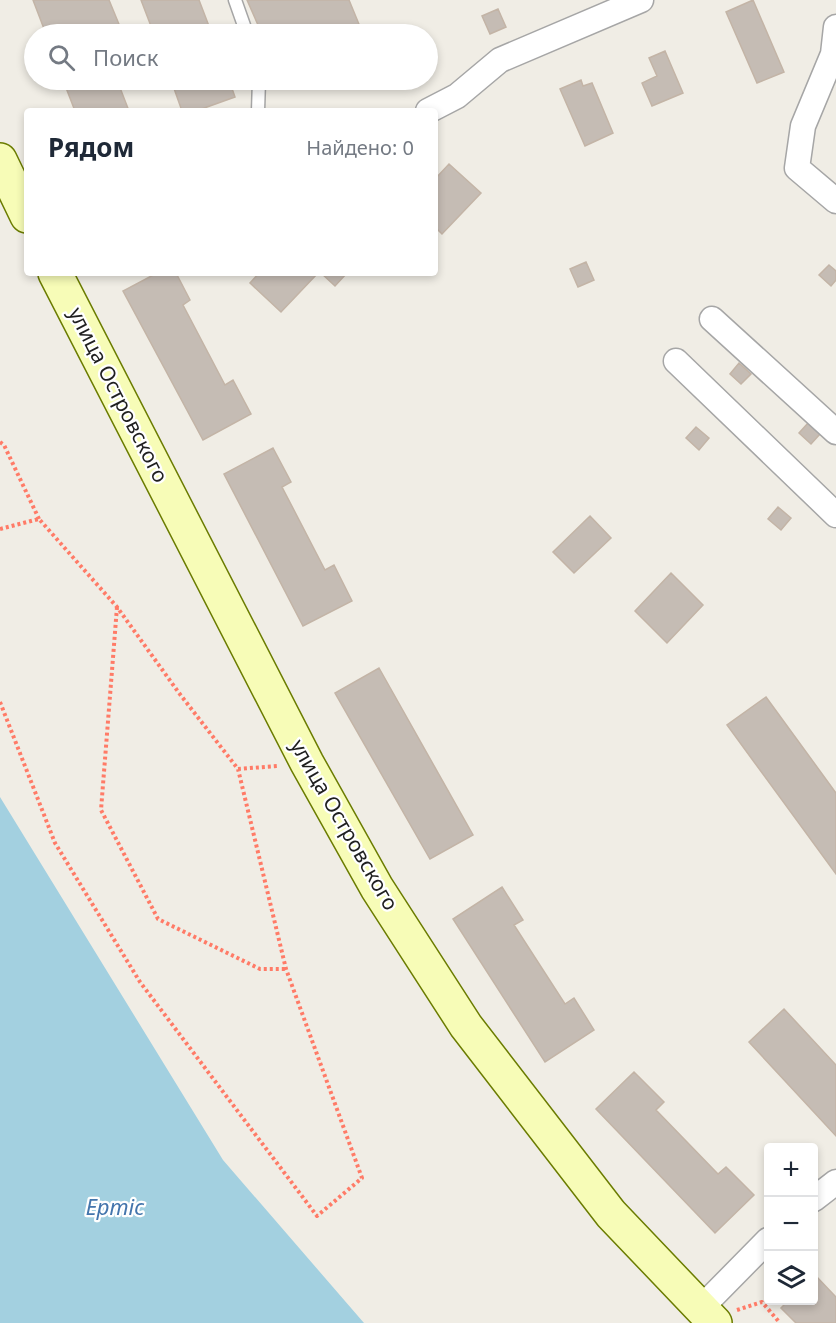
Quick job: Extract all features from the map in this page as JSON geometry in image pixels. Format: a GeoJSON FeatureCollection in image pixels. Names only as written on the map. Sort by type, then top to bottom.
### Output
{"type":"FeatureCollection","features":[{"type":"Feature","properties":{"kind":"main road"},"geometry":{"type":"LineString","coordinates":[[0,160],[24,210]]}},
{"type":"Feature","properties":{"kind":"main road","name":"улица Островского"},"geometry":{"type":"LineString","coordinates":[[57,276],[307,763],[377,888],[466,1026],[611,1214],[708,1316]]}},
{"type":"Feature","properties":{"kind":"street"},"geometry":{"type":"LineString","coordinates":[[434,108],[458,96],[500,60],[641,0]]}},
{"type":"Feature","properties":{"kind":"street"},"geometry":{"type":"LineString","coordinates":[[836,27],[833,54],[803,126],[797,168],[836,201]]}},
{"type":"Feature","properties":{"kind":"street"},"geometry":{"type":"LineString","coordinates":[[712,319],[836,432]]}},
{"type":"Feature","properties":{"kind":"street"},"geometry":{"type":"LineString","coordinates":[[676,361],[836,515]]}},
{"type":"Feature","properties":{"kind":"street"},"geometry":{"type":"LineString","coordinates":[[816,1197],[836,1182]]}},
{"type":"Feature","properties":{"kind":"street"},"geometry":{"type":"LineString","coordinates":[[708,1316],[764,1245]]}},
{"type":"Feature","properties":{"kind":"lane"},"geometry":{"type":"LineString","coordinates":[[235,0],[243,24]]}},
{"type":"Feature","properties":{"kind":"lane"},"geometry":{"type":"LineString","coordinates":[[258,108],[259,90]]}},
{"type":"Feature","properties":{"kind":"path"},"geometry":{"type":"LineString","coordinates":[[0,442],[4,445],[39,519],[117,607],[238,769],[286,969],[362,1178],[317,1216],[134,972],[55,843],[0,702]]}},
{"type":"Feature","properties":{"kind":"path"},"geometry":{"type":"LineString","coordinates":[[0,529],[39,519]]}},
{"type":"Feature","properties":{"kind":"path"},"geometry":{"type":"LineString","coordinates":[[117,607],[101,810],[158,920],[260,969],[286,969]]}},
{"type":"Feature","properties":{"kind":"path"},"geometry":{"type":"LineString","coordinates":[[238,769],[307,763]]}},
{"type":"Feature","properties":{"kind":"path"},"geometry":{"type":"LineString","coordinates":[[762,1302],[780,1323]]}},
{"type":"Feature","properties":{"kind":"water","name":"Ертіс"},"geometry":{"type":"Polygon","coordinates":[[[0,797],[223,1160],[364,1323],[0,1323],[0,797]]]}},
{"type":"Feature","properties":{"kind":"building"},"geometry":{"type":"Polygon","coordinates":[[[33,0],[109,0],[119,24],[42,24],[33,0]]]}},
{"type":"Feature","properties":{"kind":"building"},"geometry":{"type":"Polygon","coordinates":[[[141,0],[199,0],[208,24],[150,24],[141,0]]]}},
{"type":"Feature","properties":{"kind":"building"},"geometry":{"type":"Polygon","coordinates":[[[247,0],[349,0],[359,24],[258,24],[247,0]]]}},
{"type":"Feature","properties":{"kind":"building"},"geometry":{"type":"Polygon","coordinates":[[[753,0],[784,72],[757,83],[726,12],[753,0]]]}},
{"type":"Feature","properties":{"kind":"building"},"geometry":{"type":"Polygon","coordinates":[[[498,9],[506,27],[490,34],[482,16],[498,9]]]}},
{"type":"Feature","properties":{"kind":"building"},"geometry":{"type":"Polygon","coordinates":[[[665,51],[683,93],[652,106],[642,83],[657,76],[649,58],[665,51]]]}},
{"type":"Feature","properties":{"kind":"building"},"geometry":{"type":"Polygon","coordinates":[[[581,80],[583,86],[592,83],[613,133],[585,146],[560,89],[581,80]]]}},
{"type":"Feature","properties":{"kind":"building"},"geometry":{"type":"Polygon","coordinates":[[[67,90],[121,90],[128,108],[74,108],[67,90]]]}},
{"type":"Feature","properties":{"kind":"building"},"geometry":{"type":"Polygon","coordinates":[[[175,90],[233,90],[235,97],[204,108],[181,108],[175,90]]]}},
{"type":"Feature","properties":{"kind":"building"},"geometry":{"type":"Polygon","coordinates":[[[449,164],[481,193],[442,234],[438,230],[438,176],[449,164]]]}},
{"type":"Feature","properties":{"kind":"building"},"geometry":{"type":"Polygon","coordinates":[[[586,262],[594,280],[578,287],[570,269],[586,262]]]}},
{"type":"Feature","properties":{"kind":"building"},"geometry":{"type":"Polygon","coordinates":[[[829,265],[836,271],[836,280],[831,286],[819,275],[829,265]]]}},
{"type":"Feature","properties":{"kind":"building"},"geometry":{"type":"Polygon","coordinates":[[[151,276],[178,276],[190,300],[183,305],[225,385],[233,380],[251,414],[203,440],[123,291],[151,276]]]}},
{"type":"Feature","properties":{"kind":"building"},"geometry":{"type":"Polygon","coordinates":[[[256,276],[315,276],[281,312],[250,283],[256,276]]]}},
{"type":"Feature","properties":{"kind":"building"},"geometry":{"type":"Polygon","coordinates":[[[324,276],[344,276],[335,286],[324,276]]]}},
{"type":"Feature","properties":{"kind":"building"},"geometry":{"type":"Polygon","coordinates":[[[739,363],[751,374],[741,384],[730,374],[739,363]]]}},
{"type":"Feature","properties":{"kind":"building"},"geometry":{"type":"Polygon","coordinates":[[[808,423],[820,434],[811,444],[799,433],[808,423]]]}},
{"type":"Feature","properties":{"kind":"building"},"geometry":{"type":"Polygon","coordinates":[[[696,427],[709,438],[699,450],[686,438],[696,427]]]}},
{"type":"Feature","properties":{"kind":"building"},"geometry":{"type":"Polygon","coordinates":[[[273,448],[291,482],[282,487],[325,570],[334,565],[352,601],[303,626],[224,474],[273,448]]]}},
{"type":"Feature","properties":{"kind":"building"},"geometry":{"type":"Polygon","coordinates":[[[778,507],[791,518],[781,530],[768,519],[778,507]]]}},
{"type":"Feature","properties":{"kind":"building"},"geometry":{"type":"Polygon","coordinates":[[[590,516],[611,538],[574,573],[553,552],[590,516]]]}},
{"type":"Feature","properties":{"kind":"building"},"geometry":{"type":"Polygon","coordinates":[[[671,573],[703,605],[667,643],[635,611],[671,573]]]}},
{"type":"Feature","properties":{"kind":"building"},"geometry":{"type":"Polygon","coordinates":[[[379,668],[473,835],[430,859],[335,693],[379,668]]]}},
{"type":"Feature","properties":{"kind":"building"},"geometry":{"type":"Polygon","coordinates":[[[766,697],[836,793],[836,874],[727,725],[766,697]]]}},
{"type":"Feature","properties":{"kind":"building"},"geometry":{"type":"Polygon","coordinates":[[[502,887],[523,920],[514,925],[565,1004],[574,998],[594,1030],[545,1062],[453,919],[502,887]]]}},
{"type":"Feature","properties":{"kind":"building"},"geometry":{"type":"Polygon","coordinates":[[[784,1009],[836,1065],[836,1136],[749,1042],[784,1009]]]}},
{"type":"Feature","properties":{"kind":"building"},"geometry":{"type":"Polygon","coordinates":[[[634,1072],[664,1102],[656,1110],[718,1174],[726,1167],[754,1195],[715,1233],[596,1109],[634,1072]]]}},
{"type":"Feature","properties":{"kind":"building"},"geometry":{"type":"Polygon","coordinates":[[[818,1278],[836,1297],[836,1323],[796,1323],[781,1308],[784,1305],[818,1305],[818,1278]]]}}]}
